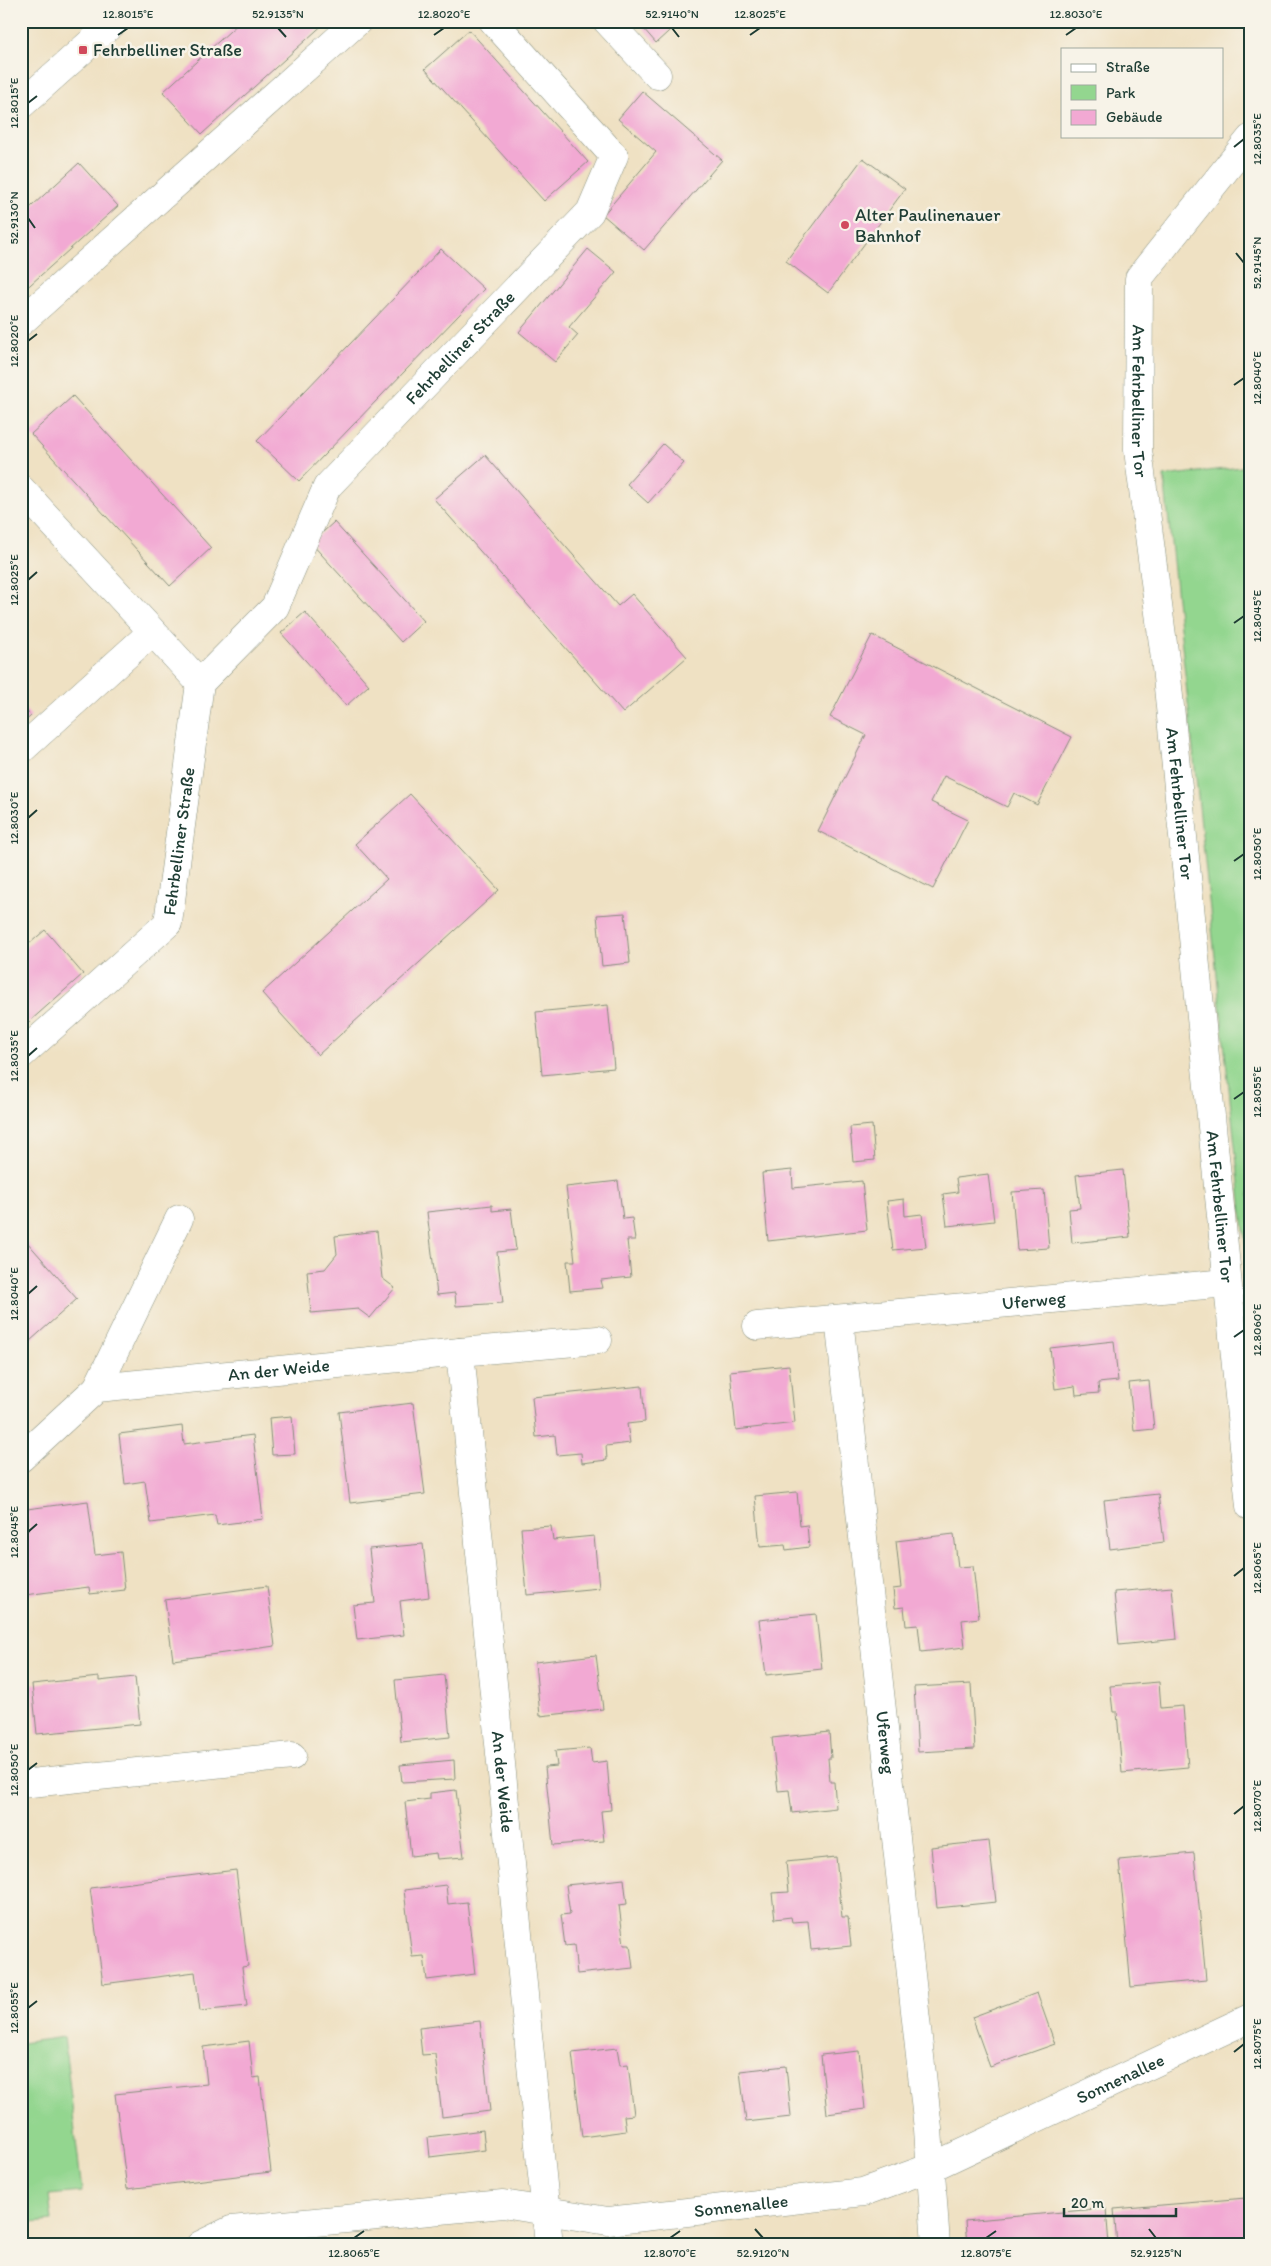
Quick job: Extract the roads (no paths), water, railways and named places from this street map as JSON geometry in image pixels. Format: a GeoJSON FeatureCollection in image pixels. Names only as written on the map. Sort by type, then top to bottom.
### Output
{"type":"FeatureCollection","features":[{"type":"Feature","properties":{"kind":"street"},"geometry":{"type":"LineString","coordinates":[[21,104],[115,21]]}},
{"type":"Feature","properties":{"kind":"street"},"geometry":{"type":"LineString","coordinates":[[21,322],[358,21]]}},
{"type":"Feature","properties":{"kind":"street","name":"Fehrbelliner Straße"},"geometry":{"type":"LineString","coordinates":[[21,1055],[168,923],[200,683],[275,606],[327,487],[590,212],[614,156],[493,21]]}},
{"type":"Feature","properties":{"kind":"street"},"geometry":{"type":"LineString","coordinates":[[607,21],[657,75]]}},
{"type":"Feature","properties":{"kind":"street","name":"Am Fehrbelliner Tor"},"geometry":{"type":"LineString","coordinates":[[1250,139],[1139,278],[1138,450],[1166,667],[1250,1506]]}},
{"type":"Feature","properties":{"kind":"street"},"geometry":{"type":"LineString","coordinates":[[21,489],[200,683]]}},
{"type":"Feature","properties":{"kind":"street"},"geometry":{"type":"LineString","coordinates":[[21,750],[152,632]]}},
{"type":"Feature","properties":{"kind":"street"},"geometry":{"type":"LineString","coordinates":[[21,1458],[97,1388],[179,1219]]}},
{"type":"Feature","properties":{"kind":"street","name":"Uferweg"},"geometry":{"type":"LineString","coordinates":[[757,1326],[1227,1283]]}},
{"type":"Feature","properties":{"kind":"street","name":"Uferweg"},"geometry":{"type":"LineString","coordinates":[[839,1319],[932,2167],[932,2208],[936,2245]]}},
{"type":"Feature","properties":{"kind":"street","name":"An der Weide"},"geometry":{"type":"LineString","coordinates":[[97,1388],[598,1340]]}},
{"type":"Feature","properties":{"kind":"street","name":"An der Weide"},"geometry":{"type":"LineString","coordinates":[[460,1352],[549,2245]]}},
{"type":"Feature","properties":{"kind":"street"},"geometry":{"type":"LineString","coordinates":[[21,1784],[292,1756]]}},
{"type":"Feature","properties":{"kind":"street","name":"Sonnenallee"},"geometry":{"type":"LineString","coordinates":[[200,2245],[231,2230],[502,2204],[608,2221],[863,2192],[932,2167],[1250,2018]]}},
{"type":"Feature","properties":{"kind":"place","name":"Fehrbelliner Straße"},"geometry":{"type":"Point","coordinates":[83,50]}},
{"type":"Feature","properties":{"kind":"place","name":"Alter Paulinenauer Bahnhof"},"geometry":{"type":"Point","coordinates":[845,225]}}]}
